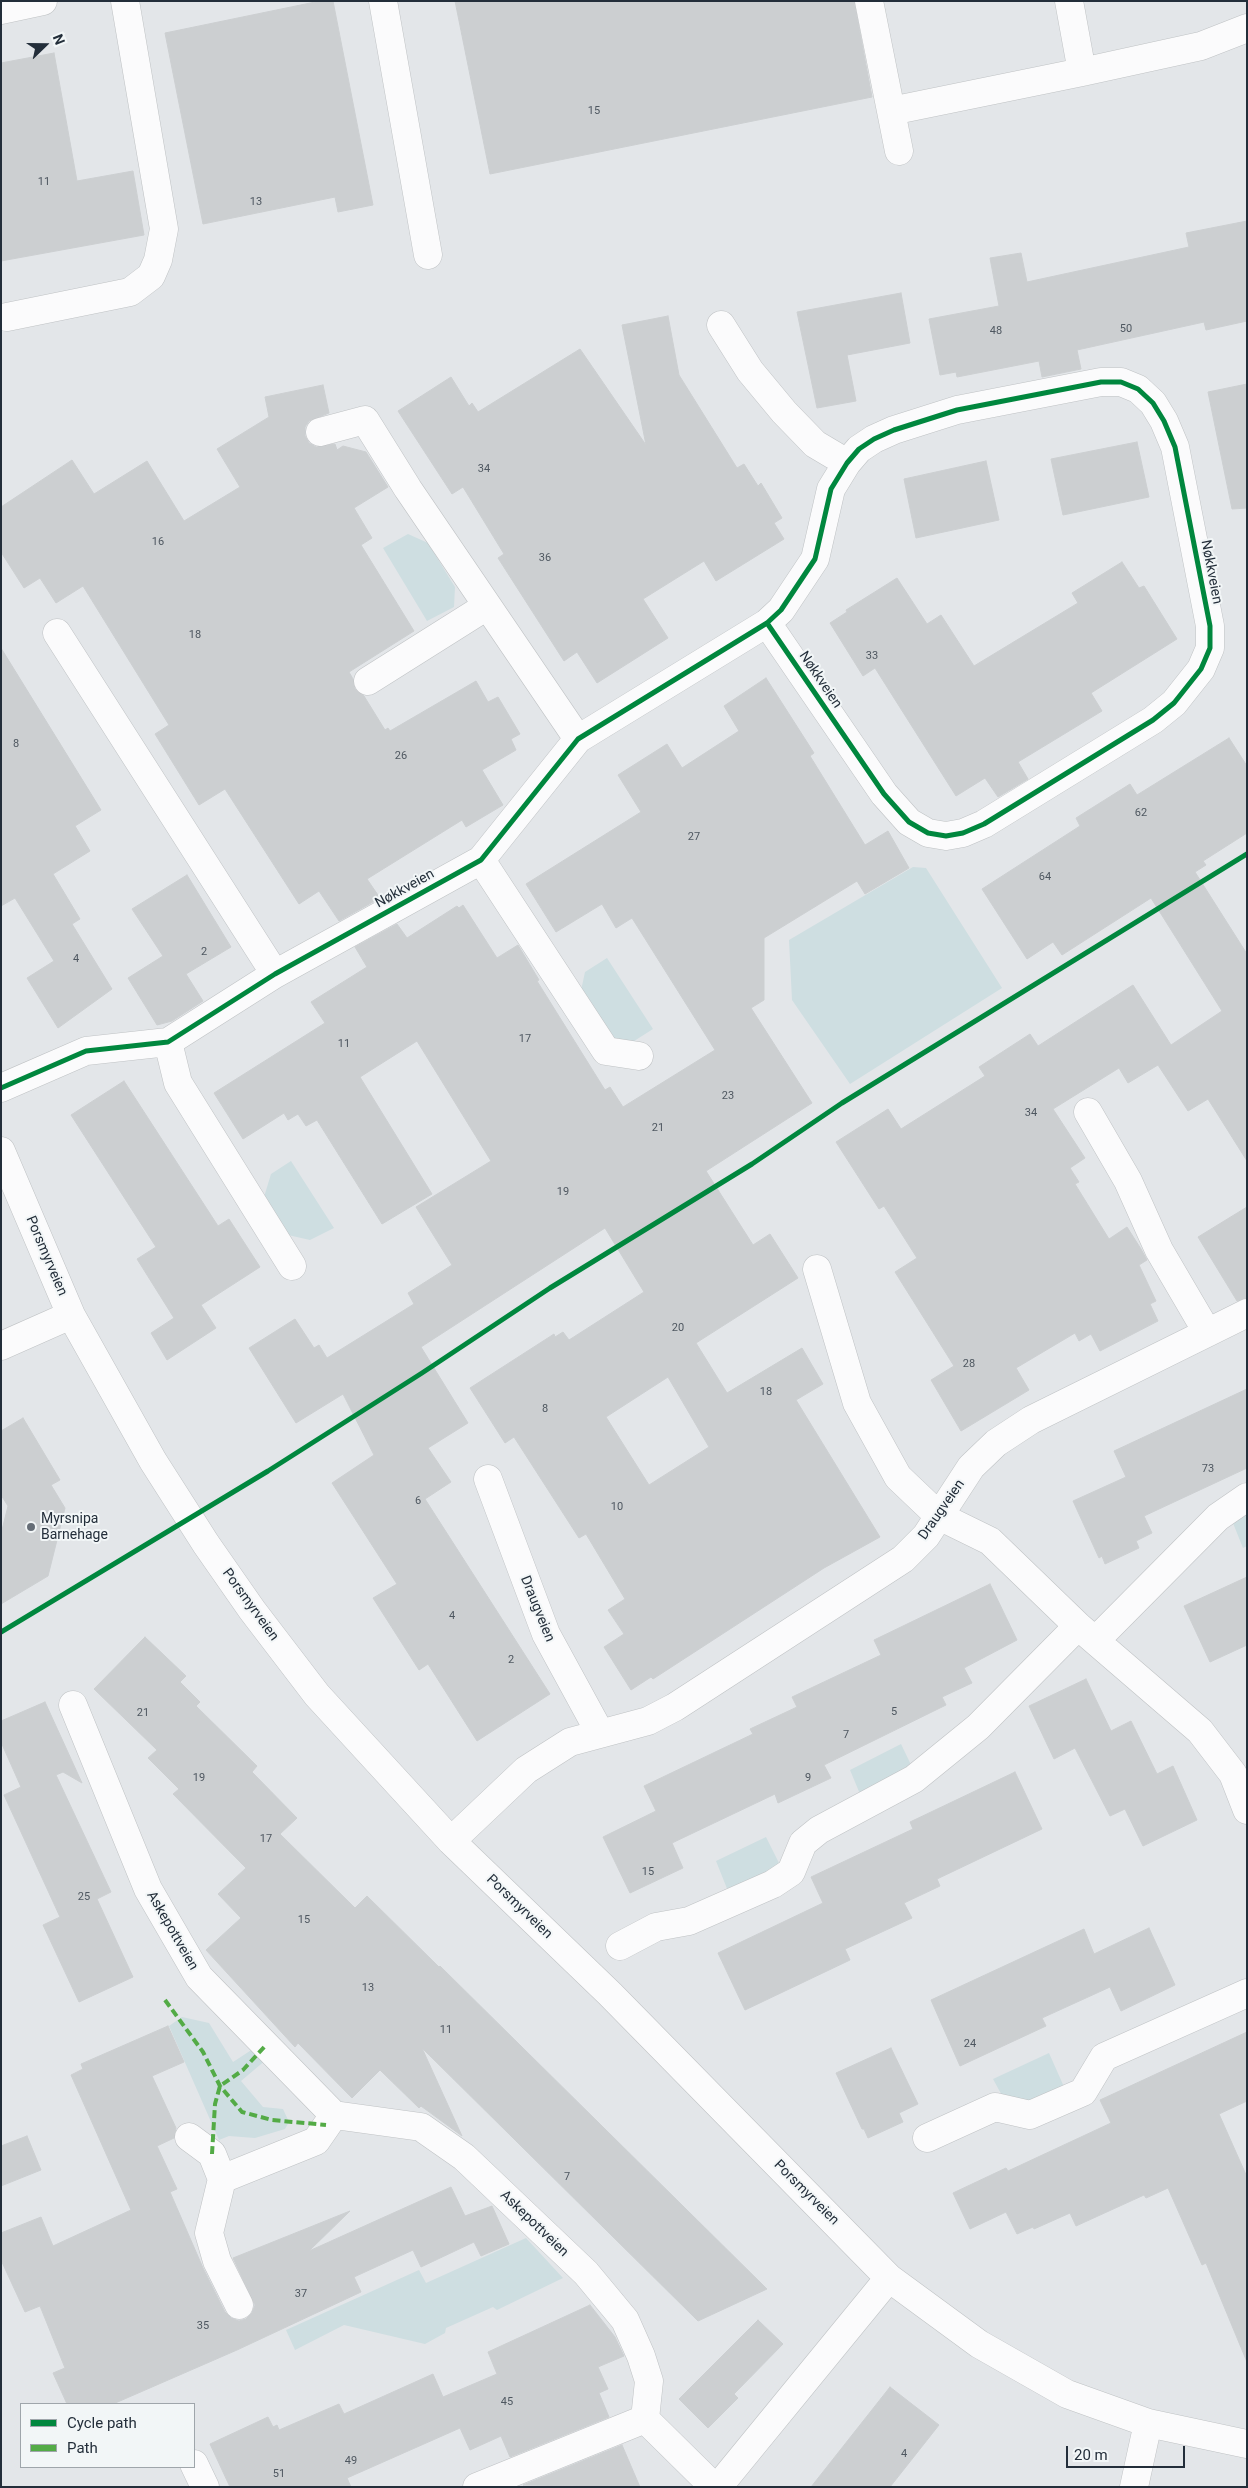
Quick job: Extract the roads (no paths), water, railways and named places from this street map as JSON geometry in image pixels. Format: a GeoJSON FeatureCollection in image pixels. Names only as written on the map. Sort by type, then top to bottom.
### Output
{"type":"FeatureCollection","features":[{"type":"Feature","properties":{"kind":"street"},"geometry":{"type":"LineString","coordinates":[[9,6],[43,1]]}},
{"type":"Feature","properties":{"kind":"street"},"geometry":{"type":"LineString","coordinates":[[7,317],[130,292],[152,276],[158,260],[164,229],[125,1]]}},
{"type":"Feature","properties":{"kind":"street"},"geometry":{"type":"LineString","coordinates":[[382,1],[428,255]]}},
{"type":"Feature","properties":{"kind":"street"},"geometry":{"type":"LineString","coordinates":[[869,1],[899,151]]}},
{"type":"Feature","properties":{"kind":"street"},"geometry":{"type":"LineString","coordinates":[[1069,1],[1082,72]]}},
{"type":"Feature","properties":{"kind":"street"},"geometry":{"type":"LineString","coordinates":[[891,111],[1201,46],[1247,28]]}},
{"type":"Feature","properties":{"kind":"street"},"geometry":{"type":"LineString","coordinates":[[721,325],[750,371],[784,412],[815,444],[846,463]]}},
{"type":"Feature","properties":{"kind":"street","name":"Nøkkveien"},"geometry":{"type":"LineString","coordinates":[[1,1088],[86,1051],[168,1042],[275,974],[481,860],[578,739],[767,623],[781,610],[815,559],[831,489],[846,463],[859,449],[888,433],[957,410],[1101,382],[1121,382],[1138,389],[1153,403],[1164,421],[1175,447],[1210,626],[1210,648],[1201,669],[1174,703],[1153,720],[984,824],[963,833],[946,836],[928,833],[909,822],[884,794],[767,623]]}},
{"type":"Feature","properties":{"kind":"street"},"geometry":{"type":"LineString","coordinates":[[320,432],[365,420],[408,489],[578,739]]}},
{"type":"Feature","properties":{"kind":"street"},"geometry":{"type":"LineString","coordinates":[[368,681],[488,606]]}},
{"type":"Feature","properties":{"kind":"street"},"geometry":{"type":"LineString","coordinates":[[57,633],[275,974]]}},
{"type":"Feature","properties":{"kind":"street"},"geometry":{"type":"LineString","coordinates":[[481,860],[606,1052],[639,1056]]}},
{"type":"Feature","properties":{"kind":"street"},"geometry":{"type":"LineString","coordinates":[[168,1042],[178,1083],[292,1266]]}},
{"type":"Feature","properties":{"kind":"street"},"geometry":{"type":"LineString","coordinates":[[1088,1112],[1128,1181],[1159,1250],[1207,1332]]}},
{"type":"Feature","properties":{"kind":"street","name":"Porsmyrveien"},"geometry":{"type":"LineString","coordinates":[[1,1151],[71,1315],[153,1461],[252,1610],[317,1695],[451,1841],[610,1994],[889,2278],[979,2344],[1067,2394],[1148,2423],[1247,2444]]}},
{"type":"Feature","properties":{"kind":"street"},"geometry":{"type":"LineString","coordinates":[[817,1269],[857,1403],[898,1477],[939,1516],[990,1541],[1087,1633],[1200,1730],[1232,1774],[1247,1810]]}},
{"type":"Feature","properties":{"kind":"street","name":"Draugveien"},"geometry":{"type":"LineString","coordinates":[[451,1841],[526,1770],[570,1742],[648,1721],[675,1707],[903,1559],[926,1536],[971,1467],[996,1443],[1031,1420],[1247,1312]]}},
{"type":"Feature","properties":{"kind":"street"},"geometry":{"type":"LineString","coordinates":[[1,1346],[71,1315]]}},
{"type":"Feature","properties":{"kind":"street","name":"Draugveien"},"geometry":{"type":"LineString","coordinates":[[488,1479],[546,1634],[600,1733]]}},
{"type":"Feature","properties":{"kind":"street"},"geometry":{"type":"LineString","coordinates":[[620,1946],[656,1928],[689,1921],[773,1884],[791,1872],[803,1844],[819,1830],[914,1779],[978,1727],[1218,1517],[1247,1497]]}},
{"type":"Feature","properties":{"kind":"street","name":"Askepottveien"},"geometry":{"type":"LineString","coordinates":[[72,1705],[148,1890],[199,1977],[334,2115],[421,2126],[464,2158],[559,2246],[586,2273],[625,2320],[641,2356],[649,2381],[645,2419]]}},
{"type":"Feature","properties":{"kind":"street"},"geometry":{"type":"LineString","coordinates":[[926,2138],[995,2107],[1030,2115],[1084,2092],[1104,2057],[1247,1993]]}},
{"type":"Feature","properties":{"kind":"street"},"geometry":{"type":"LineString","coordinates":[[222,2179],[316,2141],[334,2115]]}},
{"type":"Feature","properties":{"kind":"street"},"geometry":{"type":"LineString","coordinates":[[189,2137],[212,2154],[222,2179],[209,2233],[217,2261],[239,2305]]}},
{"type":"Feature","properties":{"kind":"street"},"geometry":{"type":"LineString","coordinates":[[718,2487],[889,2278]]}},
{"type":"Feature","properties":{"kind":"street"},"geometry":{"type":"LineString","coordinates":[[477,2487],[645,2419],[714,2487]]}},
{"type":"Feature","properties":{"kind":"street"},"geometry":{"type":"LineString","coordinates":[[1134,2487],[1148,2423]]}},
{"type":"Feature","properties":{"kind":"street"},"geometry":{"type":"LineString","coordinates":[[195,2466],[205,2487]]}},
{"type":"Feature","properties":{"kind":"place","name":"Myrsnipa Barnehage"},"geometry":{"type":"Point","coordinates":[31,1527]}}]}
